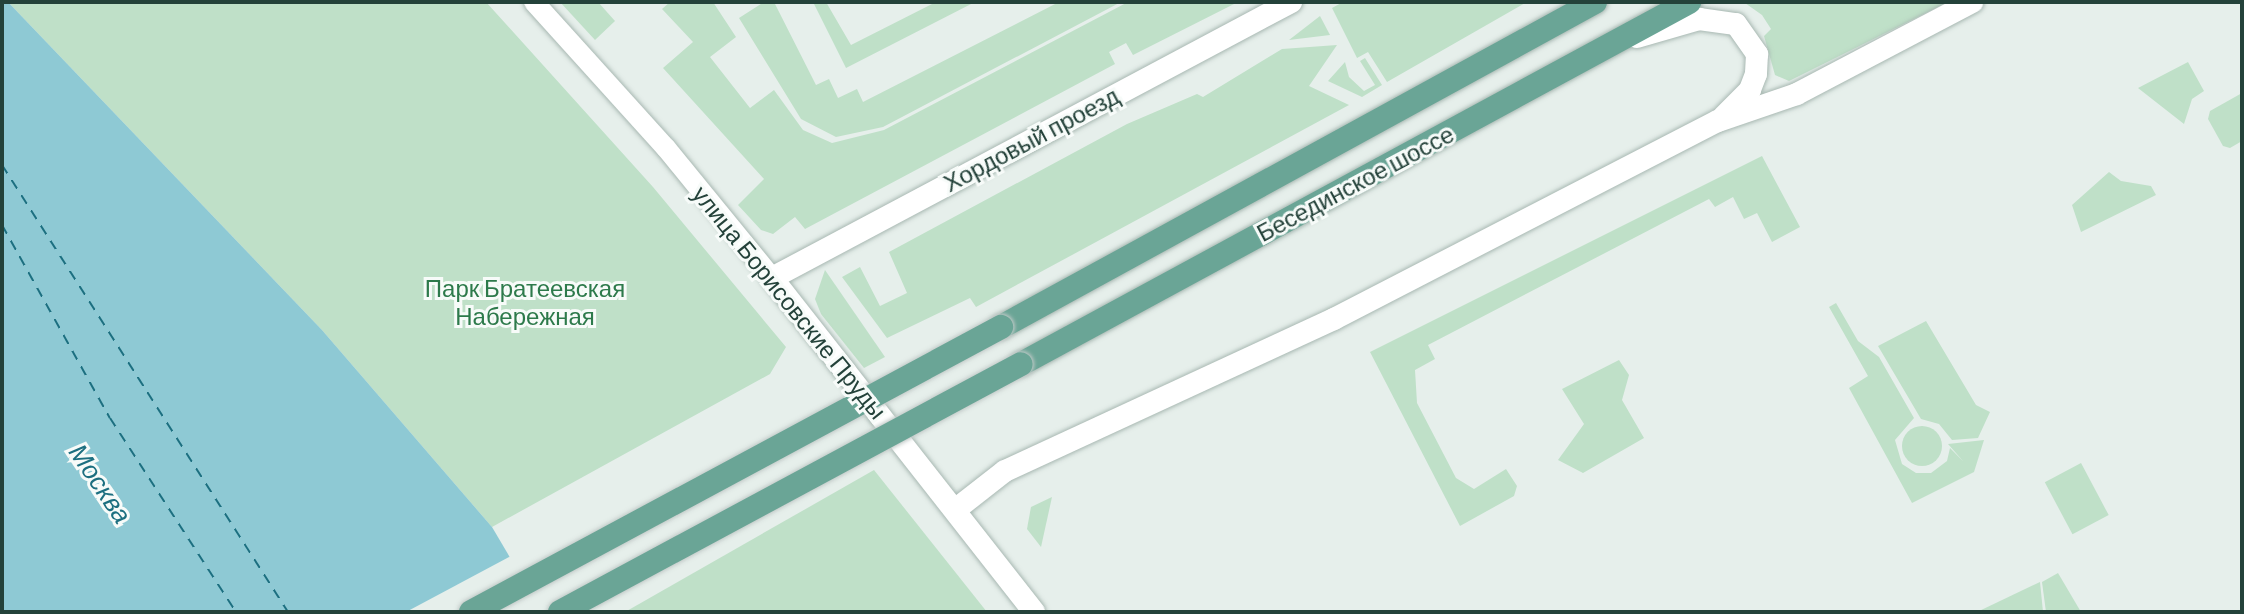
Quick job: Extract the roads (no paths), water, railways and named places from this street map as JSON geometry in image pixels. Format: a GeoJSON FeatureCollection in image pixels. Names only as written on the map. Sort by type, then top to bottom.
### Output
{"type":"FeatureCollection","features":[{"type":"Feature","properties":{"kind":"main road","name":"Хордовый проезд"},"geometry":{"type":"LineString","coordinates":[[772,278],[1291,2]]}},
{"type":"Feature","properties":{"kind":"main road","name":"Бесединское шоссе"},"geometry":{"type":"LineString","coordinates":[[471,612],[1595,2]]}},
{"type":"Feature","properties":{"kind":"main road","name":"Бесединское шоссе"},"geometry":{"type":"LineString","coordinates":[[560,612],[1689,2]]}},
{"type":"Feature","properties":{"kind":"main road"},"geometry":{"type":"LineString","coordinates":[[955,510],[1005,471],[1334,319],[1718,121],[1797,94],[1972,2]]}},
{"type":"Feature","properties":{"kind":"main road"},"geometry":{"type":"LineString","coordinates":[[1620,41],[1699,19],[1736,24],[1757,54],[1756,74],[1750,90],[1718,121]]}},
{"type":"Feature","properties":{"kind":"main road","name":"улица Борисовские Пруды"},"geometry":{"type":"LineString","coordinates":[[772,278],[1034,612]]}},
{"type":"Feature","properties":{"kind":"street","name":"улица Борисовские Пруды"},"geometry":{"type":"LineString","coordinates":[[534,2],[666,148],[772,278]]}},
{"type":"Feature","properties":{"kind":"water","name":"Москва"},"geometry":{"type":"Polygon","coordinates":[[[2,2],[8,2],[322,330],[492,527],[542,612],[2,612],[2,2]]]}},
{"type":"Feature","properties":{"kind":"park label","name":"Парк Братеевская Набережная"},"geometry":{"type":"Point","coordinates":[525,302]}}]}
